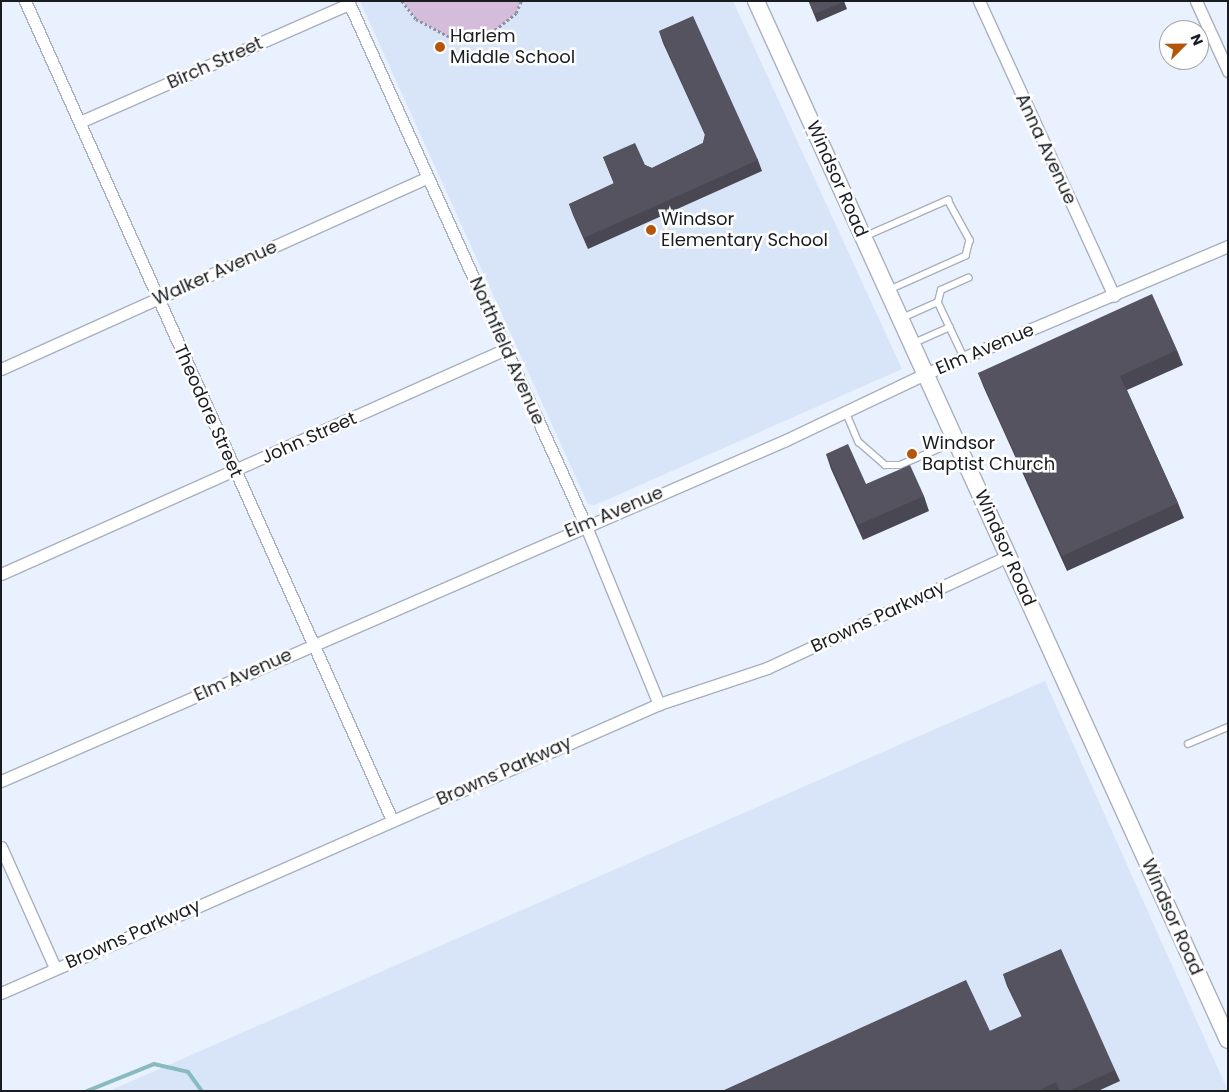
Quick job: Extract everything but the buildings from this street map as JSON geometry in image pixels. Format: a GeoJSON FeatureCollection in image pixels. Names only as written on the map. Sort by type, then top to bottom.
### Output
{"type":"FeatureCollection","features":[{"type":"Feature","properties":{"kind":"street","name":"Theodore Street"},"geometry":{"type":"LineString","coordinates":[[25,1],[82,122],[157,298],[314,643],[392,820]]}},
{"type":"Feature","properties":{"kind":"street","name":"Windsor Road"},"geometry":{"type":"LineString","coordinates":[[756,1],[1228,1040]]}},
{"type":"Feature","properties":{"kind":"street","name":"Anna Avenue"},"geometry":{"type":"LineString","coordinates":[[979,1],[1114,296]]}},
{"type":"Feature","properties":{"kind":"street"},"geometry":{"type":"LineString","coordinates":[[1196,1],[1228,70]]}},
{"type":"Feature","properties":{"kind":"street","name":"Birch Street"},"geometry":{"type":"LineString","coordinates":[[82,122],[348,3]]}},
{"type":"Feature","properties":{"kind":"street","name":"Northfield Avenue"},"geometry":{"type":"LineString","coordinates":[[348,3],[585,524],[659,704]]}},
{"type":"Feature","properties":{"kind":"street","name":"Walker Avenue"},"geometry":{"type":"LineString","coordinates":[[1,368],[428,177]]}},
{"type":"Feature","properties":{"kind":"street","name":"Elm Avenue"},"geometry":{"type":"LineString","coordinates":[[1,781],[585,524],[846,412],[925,374],[1114,296],[1228,246]]}},
{"type":"Feature","properties":{"kind":"street","name":"John Street"},"geometry":{"type":"LineString","coordinates":[[1,574],[235,472],[506,349]]}},
{"type":"Feature","properties":{"kind":"street","name":"Browns Parkway"},"geometry":{"type":"LineString","coordinates":[[1,993],[54,968],[659,704],[767,668],[1008,556]]}},
{"type":"Feature","properties":{"kind":"street"},"geometry":{"type":"LineString","coordinates":[[1,847],[54,968]]}},
{"type":"Feature","properties":{"kind":"lane"},"geometry":{"type":"LineString","coordinates":[[864,237],[944,200],[952,202],[970,240],[966,256],[888,291]]}},
{"type":"Feature","properties":{"kind":"lane"},"geometry":{"type":"LineString","coordinates":[[964,358],[938,302],[941,290],[968,278]]}},
{"type":"Feature","properties":{"kind":"lane"},"geometry":{"type":"LineString","coordinates":[[900,319],[938,302]]}},
{"type":"Feature","properties":{"kind":"lane"},"geometry":{"type":"LineString","coordinates":[[912,344],[950,327]]}},
{"type":"Feature","properties":{"kind":"lane"},"geometry":{"type":"LineString","coordinates":[[846,412],[859,442],[885,465],[900,465],[956,441]]}},
{"type":"Feature","properties":{"kind":"lane"},"geometry":{"type":"LineString","coordinates":[[1188,744],[1228,727]]}},
{"type":"Feature","properties":{"kind":"path"},"geometry":{"type":"LineString","coordinates":[[402,1],[416,19],[451,38],[487,36],[516,13],[521,1]]}},
{"type":"Feature","properties":{"kind":"shaded area","name":"Windsor Elementary School"},"geometry":{"type":"Polygon","coordinates":[[[360,1],[733,1],[902,369],[595,505],[588,504],[360,1]]]}},
{"type":"Feature","properties":{"kind":"shaded area"},"geometry":{"type":"Polygon","coordinates":[[[402,1],[521,1],[516,13],[487,36],[451,38],[416,19],[402,1]]]}},
{"type":"Feature","properties":{"kind":"shaded area"},"geometry":{"type":"Polygon","coordinates":[[[1045,681],[1228,1091],[109,1091],[150,1073],[1045,681]]]}},
{"type":"Feature","properties":{"kind":"waterway"},"geometry":{"type":"LineString","coordinates":[[87,1091],[154,1064],[188,1072],[202,1091]]}},
{"type":"Feature","properties":{"kind":"place","name":"Harlem Middle School"},"geometry":{"type":"Point","coordinates":[440,47]}},
{"type":"Feature","properties":{"kind":"place","name":"Windsor Elementary School"},"geometry":{"type":"Point","coordinates":[651,230]}},
{"type":"Feature","properties":{"kind":"place","name":"Windsor Baptist Church"},"geometry":{"type":"Point","coordinates":[912,454]}}]}
